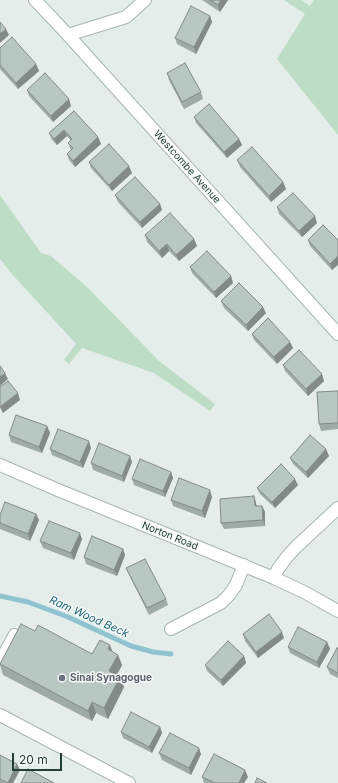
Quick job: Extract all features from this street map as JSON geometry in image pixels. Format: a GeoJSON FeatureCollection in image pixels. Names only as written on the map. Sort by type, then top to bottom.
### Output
{"type":"FeatureCollection","features":[{"type":"Feature","properties":{"kind":"street","name":"Westcombe Avenue"},"geometry":{"type":"LineString","coordinates":[[35,0],[338,334]]}},
{"type":"Feature","properties":{"kind":"street"},"geometry":{"type":"LineString","coordinates":[[68,35],[126,17],[145,0]]}},
{"type":"Feature","properties":{"kind":"street","name":"Norton Road"},"geometry":{"type":"LineString","coordinates":[[0,465],[244,565],[304,592],[338,611]]}},
{"type":"Feature","properties":{"kind":"street"},"geometry":{"type":"LineString","coordinates":[[274,578],[278,569],[291,552],[338,508]]}},
{"type":"Feature","properties":{"kind":"street"},"geometry":{"type":"LineString","coordinates":[[171,629],[221,603],[236,585],[244,565]]}},
{"type":"Feature","properties":{"kind":"street"},"geometry":{"type":"LineString","coordinates":[[0,716],[129,783]]}},
{"type":"Feature","properties":{"kind":"lane"},"geometry":{"type":"LineString","coordinates":[[0,660],[14,634]]}},
{"type":"Feature","properties":{"kind":"green space"},"geometry":{"type":"Polygon","coordinates":[[[284,0],[301,0],[310,6],[314,0],[338,0],[338,135],[277,59],[305,14],[284,0]]]}},
{"type":"Feature","properties":{"kind":"green space"},"geometry":{"type":"Polygon","coordinates":[[[0,195],[41,253],[51,256],[87,287],[159,361],[215,404],[210,411],[154,373],[82,348],[69,364],[64,360],[76,344],[0,259],[0,195]]]}},
{"type":"Feature","properties":{"kind":"building"},"geometry":{"type":"Polygon","coordinates":[[[210,0],[221,0],[218,5],[210,0]]]}},
{"type":"Feature","properties":{"kind":"building"},"geometry":{"type":"Polygon","coordinates":[[[191,6],[210,16],[194,47],[175,38],[191,6]]]}},
{"type":"Feature","properties":{"kind":"building"},"geometry":{"type":"Polygon","coordinates":[[[0,22],[6,29],[0,34],[0,22]]]}},
{"type":"Feature","properties":{"kind":"building"},"geometry":{"type":"Polygon","coordinates":[[[12,37],[36,64],[16,83],[0,65],[0,48],[12,37]]]}},
{"type":"Feature","properties":{"kind":"building"},"geometry":{"type":"Polygon","coordinates":[[[185,63],[201,92],[182,102],[167,73],[185,63]]]}},
{"type":"Feature","properties":{"kind":"building"},"geometry":{"type":"Polygon","coordinates":[[[45,73],[69,99],[51,116],[27,90],[45,73]]]}},
{"type":"Feature","properties":{"kind":"building"},"geometry":{"type":"Polygon","coordinates":[[[209,104],[239,139],[224,152],[194,117],[209,104]]]}},
{"type":"Feature","properties":{"kind":"building"},"geometry":{"type":"Polygon","coordinates":[[[74,111],[98,137],[73,161],[67,154],[73,148],[68,143],[72,139],[64,130],[54,139],[49,133],[74,111]]]}},
{"type":"Feature","properties":{"kind":"building"},"geometry":{"type":"Polygon","coordinates":[[[109,144],[129,166],[109,185],[89,162],[109,144]]]}},
{"type":"Feature","properties":{"kind":"building"},"geometry":{"type":"Polygon","coordinates":[[[252,147],[283,182],[269,196],[237,160],[252,147]]]}},
{"type":"Feature","properties":{"kind":"building"},"geometry":{"type":"Polygon","coordinates":[[[135,177],[160,204],[140,222],[115,195],[135,177]]]}},
{"type":"Feature","properties":{"kind":"building"},"geometry":{"type":"Polygon","coordinates":[[[293,193],[315,216],[299,231],[277,207],[293,193]]]}},
{"type":"Feature","properties":{"kind":"building"},"geometry":{"type":"Polygon","coordinates":[[[170,213],[194,239],[176,255],[167,244],[159,251],[145,235],[170,213]]]}},
{"type":"Feature","properties":{"kind":"building"},"geometry":{"type":"Polygon","coordinates":[[[323,225],[338,240],[338,256],[330,264],[308,240],[323,225]]]}},
{"type":"Feature","properties":{"kind":"building"},"geometry":{"type":"Polygon","coordinates":[[[207,251],[231,276],[214,292],[190,267],[207,251]]]}},
{"type":"Feature","properties":{"kind":"building"},"geometry":{"type":"Polygon","coordinates":[[[239,283],[263,307],[246,325],[221,301],[239,283]]]}},
{"type":"Feature","properties":{"kind":"building"},"geometry":{"type":"Polygon","coordinates":[[[268,318],[290,342],[274,357],[252,334],[268,318]]]}},
{"type":"Feature","properties":{"kind":"building"},"geometry":{"type":"Polygon","coordinates":[[[299,350],[322,374],[306,389],[283,365],[299,350]]]}},
{"type":"Feature","properties":{"kind":"building"},"geometry":{"type":"Polygon","coordinates":[[[0,366],[5,373],[0,377],[0,366]]]}},
{"type":"Feature","properties":{"kind":"building"},"geometry":{"type":"Polygon","coordinates":[[[8,381],[18,393],[0,407],[0,387],[8,381]]]}},
{"type":"Feature","properties":{"kind":"building"},"geometry":{"type":"Polygon","coordinates":[[[338,391],[338,423],[319,424],[317,392],[338,391]]]}},
{"type":"Feature","properties":{"kind":"building"},"geometry":{"type":"Polygon","coordinates":[[[16,415],[47,426],[39,447],[9,435],[16,415]]]}},
{"type":"Feature","properties":{"kind":"building"},"geometry":{"type":"Polygon","coordinates":[[[58,429],[89,441],[80,462],[50,449],[58,429]]]}},
{"type":"Feature","properties":{"kind":"building"},"geometry":{"type":"Polygon","coordinates":[[[310,435],[326,449],[306,472],[290,458],[310,435]]]}},
{"type":"Feature","properties":{"kind":"building"},"geometry":{"type":"Polygon","coordinates":[[[99,443],[130,456],[122,476],[91,463],[99,443]]]}},
{"type":"Feature","properties":{"kind":"building"},"geometry":{"type":"Polygon","coordinates":[[[140,459],[171,472],[163,491],[132,479],[140,459]]]}},
{"type":"Feature","properties":{"kind":"building"},"geometry":{"type":"Polygon","coordinates":[[[281,464],[295,479],[272,502],[257,488],[281,464]]]}},
{"type":"Feature","properties":{"kind":"building"},"geometry":{"type":"Polygon","coordinates":[[[179,478],[210,490],[202,511],[171,500],[179,478]]]}},
{"type":"Feature","properties":{"kind":"building"},"geometry":{"type":"Polygon","coordinates":[[[254,496],[255,506],[262,506],[263,520],[221,523],[220,499],[254,496]]]}},
{"type":"Feature","properties":{"kind":"building"},"geometry":{"type":"Polygon","coordinates":[[[5,502],[36,514],[28,534],[0,523],[0,515],[5,502]]]}},
{"type":"Feature","properties":{"kind":"building"},"geometry":{"type":"Polygon","coordinates":[[[49,521],[80,533],[71,553],[40,541],[49,521]]]}},
{"type":"Feature","properties":{"kind":"building"},"geometry":{"type":"Polygon","coordinates":[[[92,536],[123,549],[114,570],[84,557],[92,536]]]}},
{"type":"Feature","properties":{"kind":"building"},"geometry":{"type":"Polygon","coordinates":[[[145,559],[166,599],[147,608],[126,568],[145,559]]]}},
{"type":"Feature","properties":{"kind":"building"},"geometry":{"type":"Polygon","coordinates":[[[269,614],[282,632],[256,652],[243,634],[269,614]]]}},
{"type":"Feature","properties":{"kind":"building","name":"Sinai Synagogue"},"geometry":{"type":"Polygon","coordinates":[[[21,624],[35,631],[38,625],[92,654],[100,640],[110,645],[108,649],[118,655],[109,671],[120,677],[104,708],[92,702],[88,711],[0,664],[21,624]]]}},
{"type":"Feature","properties":{"kind":"building"},"geometry":{"type":"Polygon","coordinates":[[[298,627],[327,642],[317,662],[288,647],[298,627]]]}},
{"type":"Feature","properties":{"kind":"building"},"geometry":{"type":"Polygon","coordinates":[[[228,641],[244,656],[221,680],[205,665],[228,641]]]}},
{"type":"Feature","properties":{"kind":"building"},"geometry":{"type":"Polygon","coordinates":[[[338,648],[338,673],[327,667],[338,648]]]}},
{"type":"Feature","properties":{"kind":"building"},"geometry":{"type":"Polygon","coordinates":[[[131,712],[160,727],[149,747],[121,732],[131,712]]]}},
{"type":"Feature","properties":{"kind":"building"},"geometry":{"type":"Polygon","coordinates":[[[170,733],[199,748],[189,768],[159,753],[170,733]]]}},
{"type":"Feature","properties":{"kind":"building"},"geometry":{"type":"Polygon","coordinates":[[[214,754],[245,770],[239,783],[215,783],[202,777],[214,754]]]}},
{"type":"Feature","properties":{"kind":"building"},"geometry":{"type":"Polygon","coordinates":[[[0,755],[17,764],[8,783],[0,779],[0,755]]]}},
{"type":"Feature","properties":{"kind":"building"},"geometry":{"type":"Polygon","coordinates":[[[28,769],[54,783],[21,783],[28,769]]]}},
{"type":"Feature","properties":{"kind":"building"},"geometry":{"type":"Polygon","coordinates":[[[257,778],[267,783],[255,783],[257,778]]]}},
{"type":"Feature","properties":{"kind":"waterway","name":"Ram Wood Beck"},"geometry":{"type":"LineString","coordinates":[[0,596],[28,602],[68,617],[131,646],[153,652],[171,654]]}},
{"type":"Feature","properties":{"kind":"place","name":"Sinai Synagogue"},"geometry":{"type":"Point","coordinates":[62,678]}}]}
